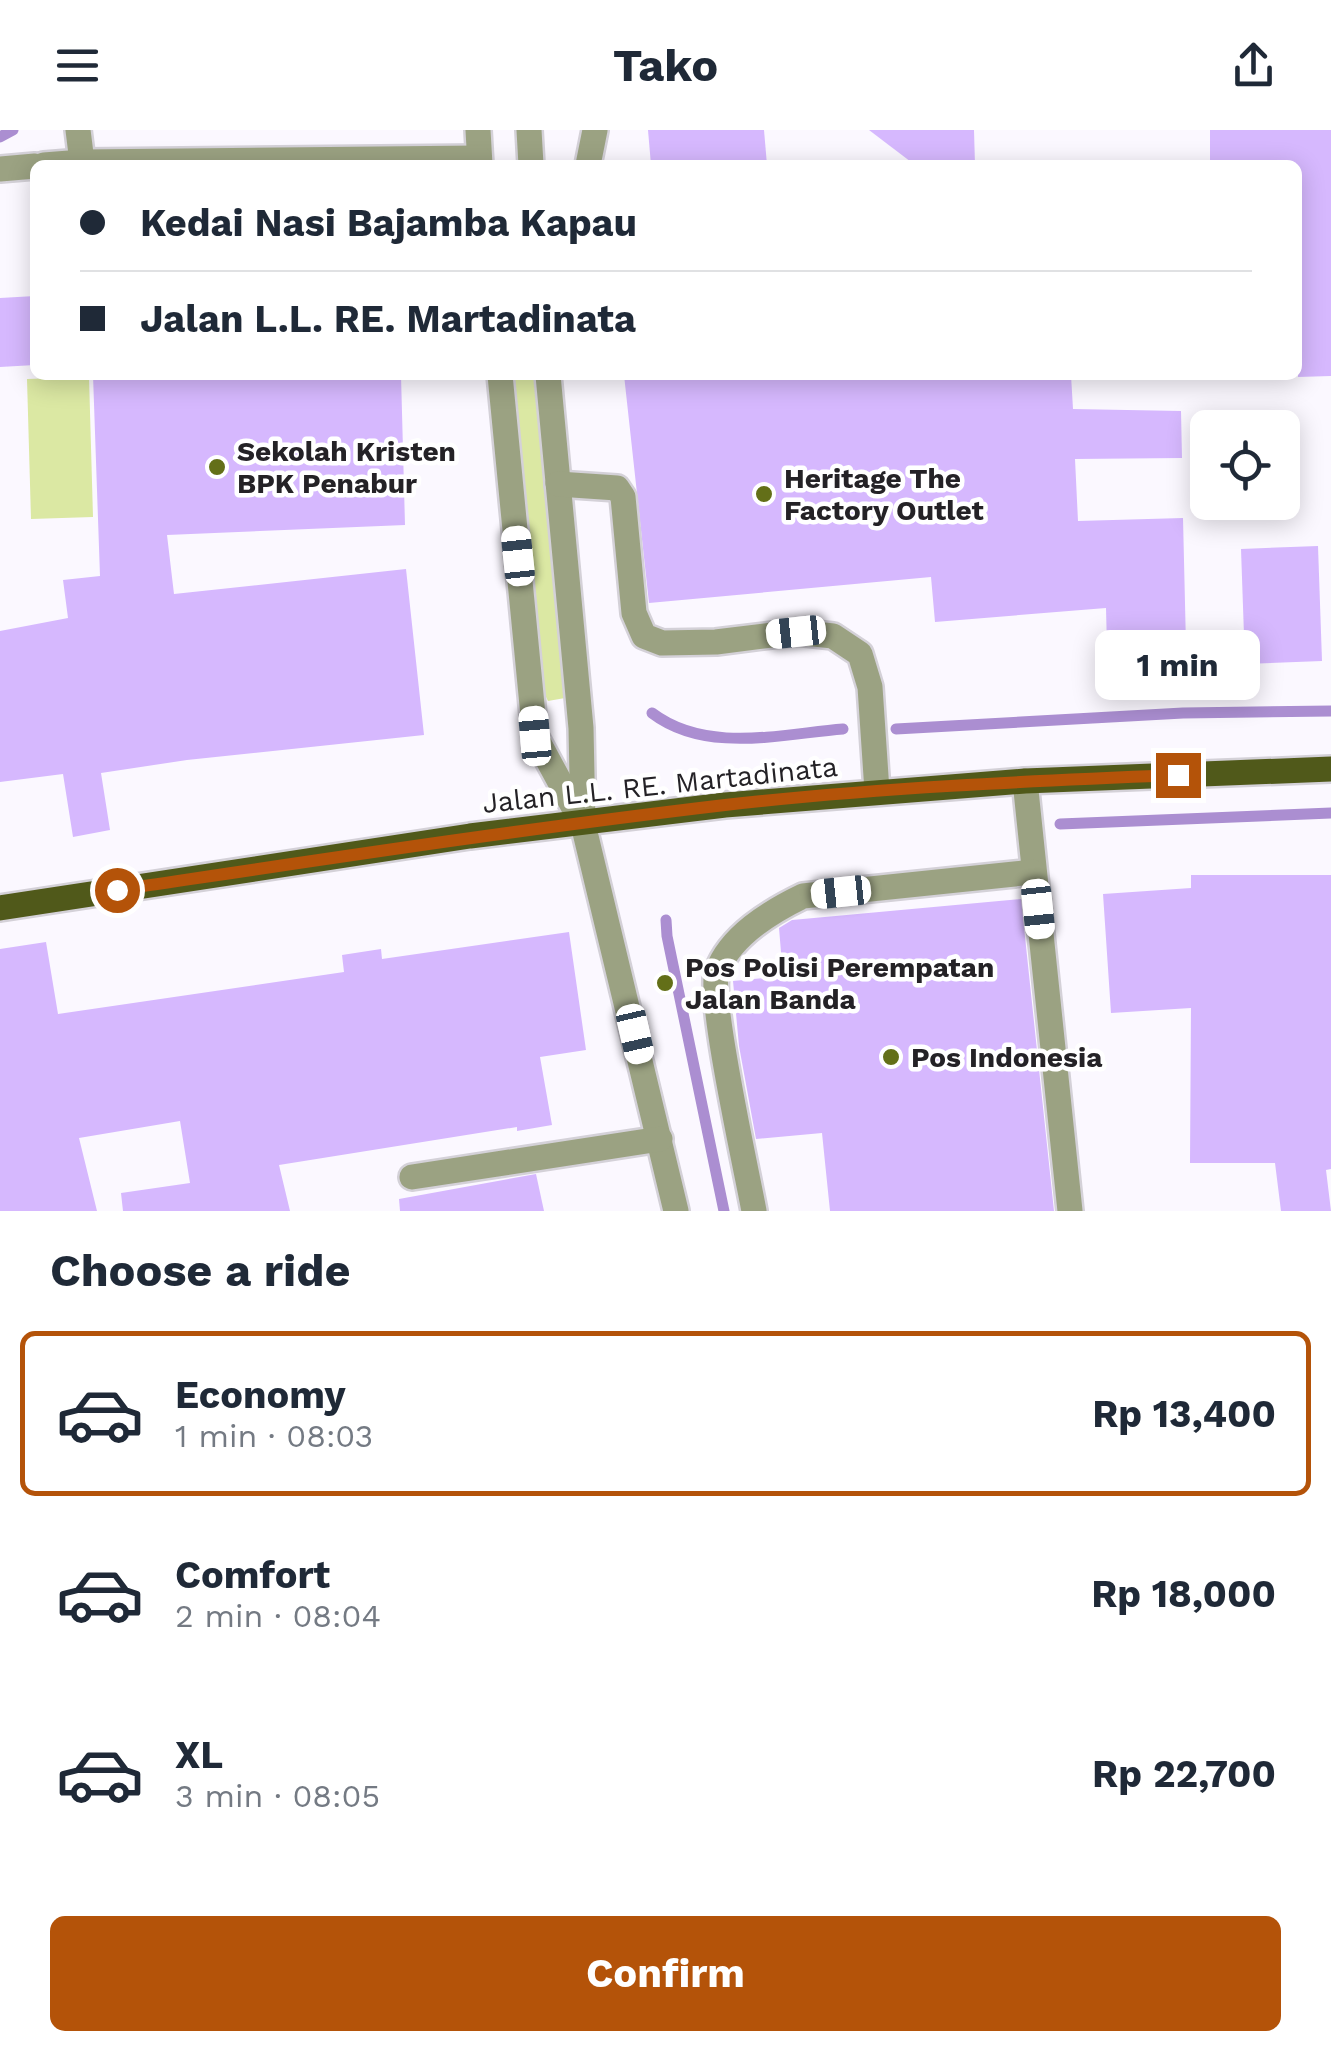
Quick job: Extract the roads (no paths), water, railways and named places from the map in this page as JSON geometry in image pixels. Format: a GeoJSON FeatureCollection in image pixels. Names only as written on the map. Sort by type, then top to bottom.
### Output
{"type":"FeatureCollection","features":[{"type":"Feature","properties":{"kind":"main road","name":"Jalan L.L. RE. Martadinata"},"geometry":{"type":"LineString","coordinates":[[0,908],[470,836],[725,805],[1025,781],[1331,769]]}},
{"type":"Feature","properties":{"kind":"street"},"geometry":{"type":"LineString","coordinates":[[78,130],[82,160]]}},
{"type":"Feature","properties":{"kind":"street"},"geometry":{"type":"LineString","coordinates":[[478,130],[480,160]]}},
{"type":"Feature","properties":{"kind":"street"},"geometry":{"type":"LineString","coordinates":[[529,130],[531,160]]}},
{"type":"Feature","properties":{"kind":"street"},"geometry":{"type":"LineString","coordinates":[[589,160],[595,130]]}},
{"type":"Feature","properties":{"kind":"street"},"geometry":{"type":"LineString","coordinates":[[0,169],[30,166]]}},
{"type":"Feature","properties":{"kind":"street"},"geometry":{"type":"LineString","coordinates":[[500,380],[535,736],[583,824]]}},
{"type":"Feature","properties":{"kind":"street"},"geometry":{"type":"LineString","coordinates":[[548,380],[581,728],[583,824],[676,1211]]}},
{"type":"Feature","properties":{"kind":"street"},"geometry":{"type":"LineString","coordinates":[[558,484],[606,485],[617,488],[623,497],[634,613],[644,636],[662,643],[716,642],[796,632],[832,636],[860,654],[870,687],[877,791]]}},
{"type":"Feature","properties":{"kind":"street"},"geometry":{"type":"LineString","coordinates":[[1025,781],[1070,1211]]}},
{"type":"Feature","properties":{"kind":"street"},"geometry":{"type":"LineString","coordinates":[[754,1211],[720,1020],[715,977],[724,958],[773,910],[802,896],[1034,872]]}},
{"type":"Feature","properties":{"kind":"street"},"geometry":{"type":"LineString","coordinates":[[412,1177],[660,1139]]}},
{"type":"Feature","properties":{"kind":"waterway"},"geometry":{"type":"LineString","coordinates":[[0,137],[13,130]]}},
{"type":"Feature","properties":{"kind":"waterway"},"geometry":{"type":"LineString","coordinates":[[896,729],[1183,713],[1331,711]]}},
{"type":"Feature","properties":{"kind":"waterway"},"geometry":{"type":"LineString","coordinates":[[652,713],[673,726],[720,737],[770,737],[843,729]]}},
{"type":"Feature","properties":{"kind":"waterway"},"geometry":{"type":"LineString","coordinates":[[1060,824],[1331,813]]}},
{"type":"Feature","properties":{"kind":"waterway"},"geometry":{"type":"LineString","coordinates":[[666,920],[724,1211]]}},
{"type":"Feature","properties":{"kind":"place","name":"Sekolah Kristen BPK Penabur"},"geometry":{"type":"Point","coordinates":[217,467]}},
{"type":"Feature","properties":{"kind":"place","name":"Heritage The Factory Outlet"},"geometry":{"type":"Point","coordinates":[764,494]}},
{"type":"Feature","properties":{"kind":"place","name":"Pos Polisi Perempatan Jalan Banda"},"geometry":{"type":"Point","coordinates":[665,983]}},
{"type":"Feature","properties":{"kind":"place","name":"Pos Indonesia"},"geometry":{"type":"Point","coordinates":[891,1057]}}]}
